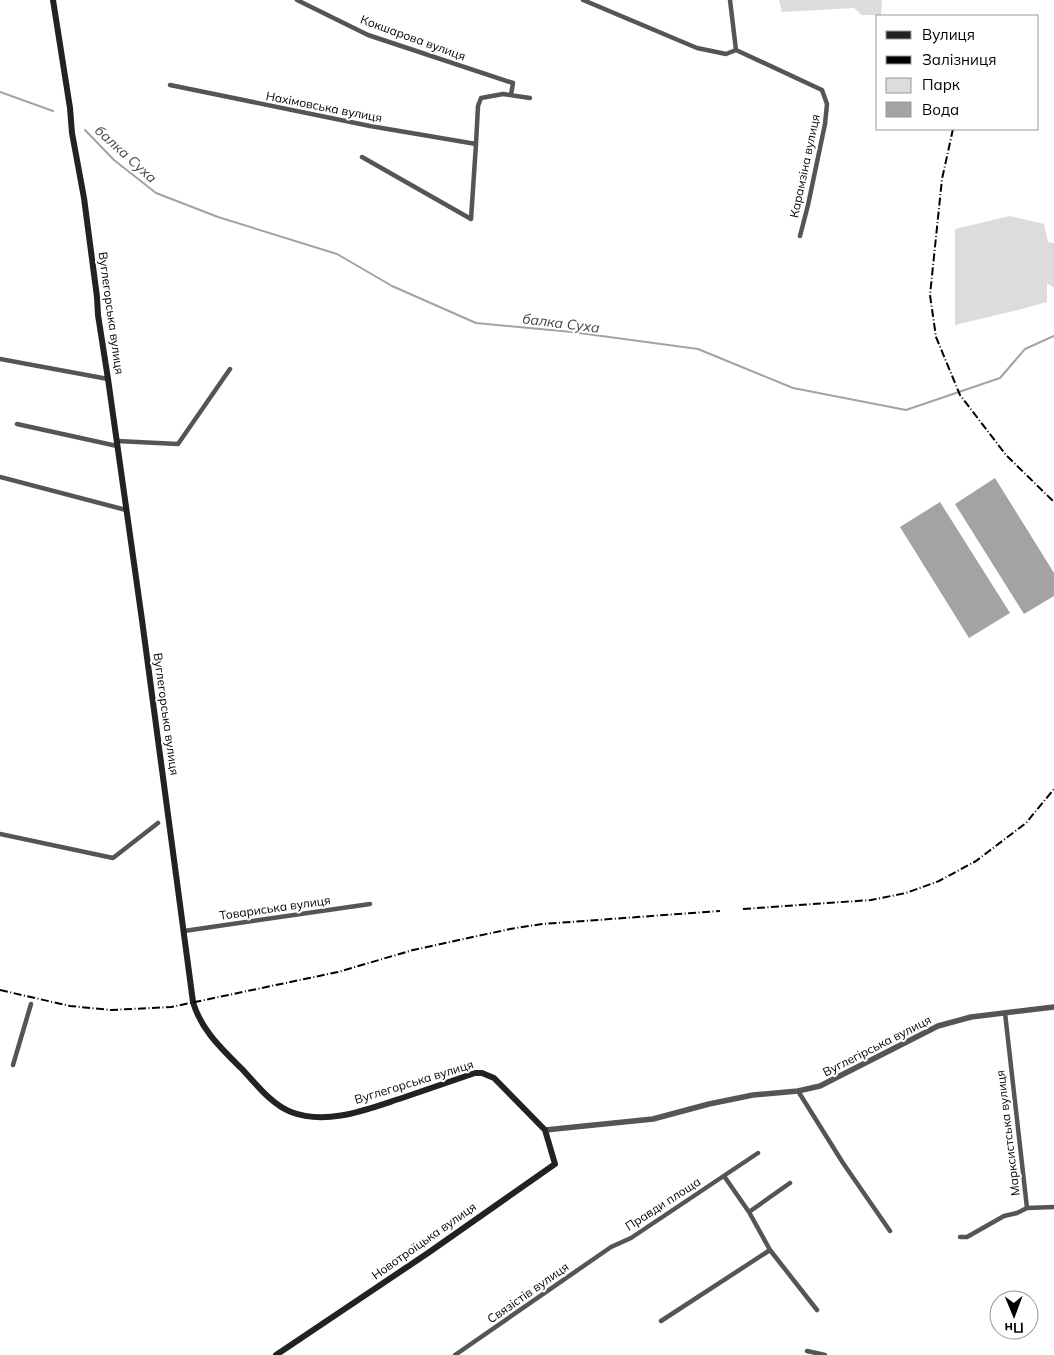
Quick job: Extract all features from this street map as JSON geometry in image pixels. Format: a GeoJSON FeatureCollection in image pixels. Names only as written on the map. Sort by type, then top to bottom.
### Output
{"type":"FeatureCollection","features":[{"type":"Feature","properties":{"kind":"main road","name":"Вуглегорська вулиця"},"geometry":{"type":"LineString","coordinates":[[53,0],[70,108],[72,133],[84,198],[98,315],[184,930],[192,1002],[198,1018],[233,1061],[275,1103],[290,1112],[305,1116],[332,1117],[361,1112],[466,1076],[482,1073],[489,1075],[499,1082],[545,1130]]}},
{"type":"Feature","properties":{"kind":"main road","name":"Новотроїцька вулиця"},"geometry":{"type":"LineString","coordinates":[[276,1355],[428,1253],[555,1164],[545,1130]]}},
{"type":"Feature","properties":{"kind":"street","name":"Кокшарова вулиця"},"geometry":{"type":"LineString","coordinates":[[297,0],[368,35],[513,83],[511,95]]}},
{"type":"Feature","properties":{"kind":"street","name":"Карамзіна вулиця"},"geometry":{"type":"LineString","coordinates":[[583,0],[697,48],[726,54],[736,50],[822,90],[827,104],[808,205],[800,236]]}},
{"type":"Feature","properties":{"kind":"street"},"geometry":{"type":"LineString","coordinates":[[730,0],[736,50]]}},
{"type":"Feature","properties":{"kind":"street","name":"Нахімовська вулиця"},"geometry":{"type":"LineString","coordinates":[[170,85],[370,126],[476,144]]}},
{"type":"Feature","properties":{"kind":"street"},"geometry":{"type":"LineString","coordinates":[[362,157],[470,219],[478,101],[484,97],[503,94],[530,98]]}},
{"type":"Feature","properties":{"kind":"street"},"geometry":{"type":"LineString","coordinates":[[0,359],[108,379]]}},
{"type":"Feature","properties":{"kind":"street"},"geometry":{"type":"LineString","coordinates":[[17,424],[117,444],[178,444],[230,369]]}},
{"type":"Feature","properties":{"kind":"street"},"geometry":{"type":"LineString","coordinates":[[0,477],[126,510]]}},
{"type":"Feature","properties":{"kind":"street"},"geometry":{"type":"LineString","coordinates":[[0,834],[113,858],[158,823]]}},
{"type":"Feature","properties":{"kind":"street","name":"Товариська вулиця"},"geometry":{"type":"LineString","coordinates":[[184,930],[370,904]]}},
{"type":"Feature","properties":{"kind":"street"},"geometry":{"type":"LineString","coordinates":[[13,1065],[31,1004]]}},
{"type":"Feature","properties":{"kind":"street","name":"Вуглегірська вулиця"},"geometry":{"type":"LineString","coordinates":[[545,1130],[653,1119],[709,1104],[753,1095],[798,1091],[820,1086],[938,1026],[959,1019],[1054,1007]]}},
{"type":"Feature","properties":{"kind":"street","name":"Марксистська вулиця"},"geometry":{"type":"LineString","coordinates":[[960,1237],[967,1237],[1004,1216],[1018,1213],[1027,1208],[1004,1012]]}},
{"type":"Feature","properties":{"kind":"street"},"geometry":{"type":"LineString","coordinates":[[798,1091],[843,1163],[890,1231]]}},
{"type":"Feature","properties":{"kind":"street","name":"Правди площа"},"geometry":{"type":"LineString","coordinates":[[611,1247],[631,1238],[758,1153]]}},
{"type":"Feature","properties":{"kind":"street"},"geometry":{"type":"LineString","coordinates":[[724,1176],[749,1212],[770,1250],[817,1310]]}},
{"type":"Feature","properties":{"kind":"street"},"geometry":{"type":"LineString","coordinates":[[749,1212],[790,1183]]}},
{"type":"Feature","properties":{"kind":"street"},"geometry":{"type":"LineString","coordinates":[[1027,1208],[1054,1207]]}},
{"type":"Feature","properties":{"kind":"street","name":"Связістів вулиця"},"geometry":{"type":"LineString","coordinates":[[456,1355],[611,1247]]}},
{"type":"Feature","properties":{"kind":"street"},"geometry":{"type":"LineString","coordinates":[[661,1321],[770,1250]]}},
{"type":"Feature","properties":{"kind":"street"},"geometry":{"type":"LineString","coordinates":[[807,1351],[824,1355]]}},
{"type":"Feature","properties":{"kind":"green space"},"geometry":{"type":"Polygon","coordinates":[[[779,0],[882,0],[881,15],[862,15],[854,8],[782,12],[779,0]]]}},
{"type":"Feature","properties":{"kind":"green space"},"geometry":{"type":"Polygon","coordinates":[[[1010,216],[1044,224],[1048,242],[1054,243],[1054,288],[1047,283],[1047,302],[955,325],[955,229],[1010,216]]]}},
{"type":"Feature","properties":{"kind":"water"},"geometry":{"type":"Polygon","coordinates":[[[995,478],[1054,573],[1054,596],[1024,614],[955,504],[995,478]]]}},
{"type":"Feature","properties":{"kind":"water"},"geometry":{"type":"Polygon","coordinates":[[[940,502],[1010,613],[969,638],[900,527],[940,502]]]}},
{"type":"Feature","properties":{"kind":"waterway","name":"балка Суха"},"geometry":{"type":"LineString","coordinates":[[0,92],[53,111]]}},
{"type":"Feature","properties":{"kind":"waterway","name":"балка Суха"},"geometry":{"type":"LineString","coordinates":[[85,130],[114,160],[156,193],[218,217],[337,254],[392,286],[476,323],[572,332],[698,349],[793,388],[906,410],[1000,378],[1025,349],[1054,336]]}},
{"type":"Feature","properties":{"kind":"railway"},"geometry":{"type":"LineString","coordinates":[[953,130],[942,179],[930,295],[936,337],[960,395],[1006,455],[1054,502]]}},
{"type":"Feature","properties":{"kind":"railway"},"geometry":{"type":"LineString","coordinates":[[743,909],[871,900],[906,893],[939,881],[976,861],[1026,823],[1054,789]]}},
{"type":"Feature","properties":{"kind":"railway"},"geometry":{"type":"LineString","coordinates":[[0,990],[70,1006],[111,1010],[171,1007],[338,972],[413,950],[510,929],[542,924],[720,911]]}}]}
